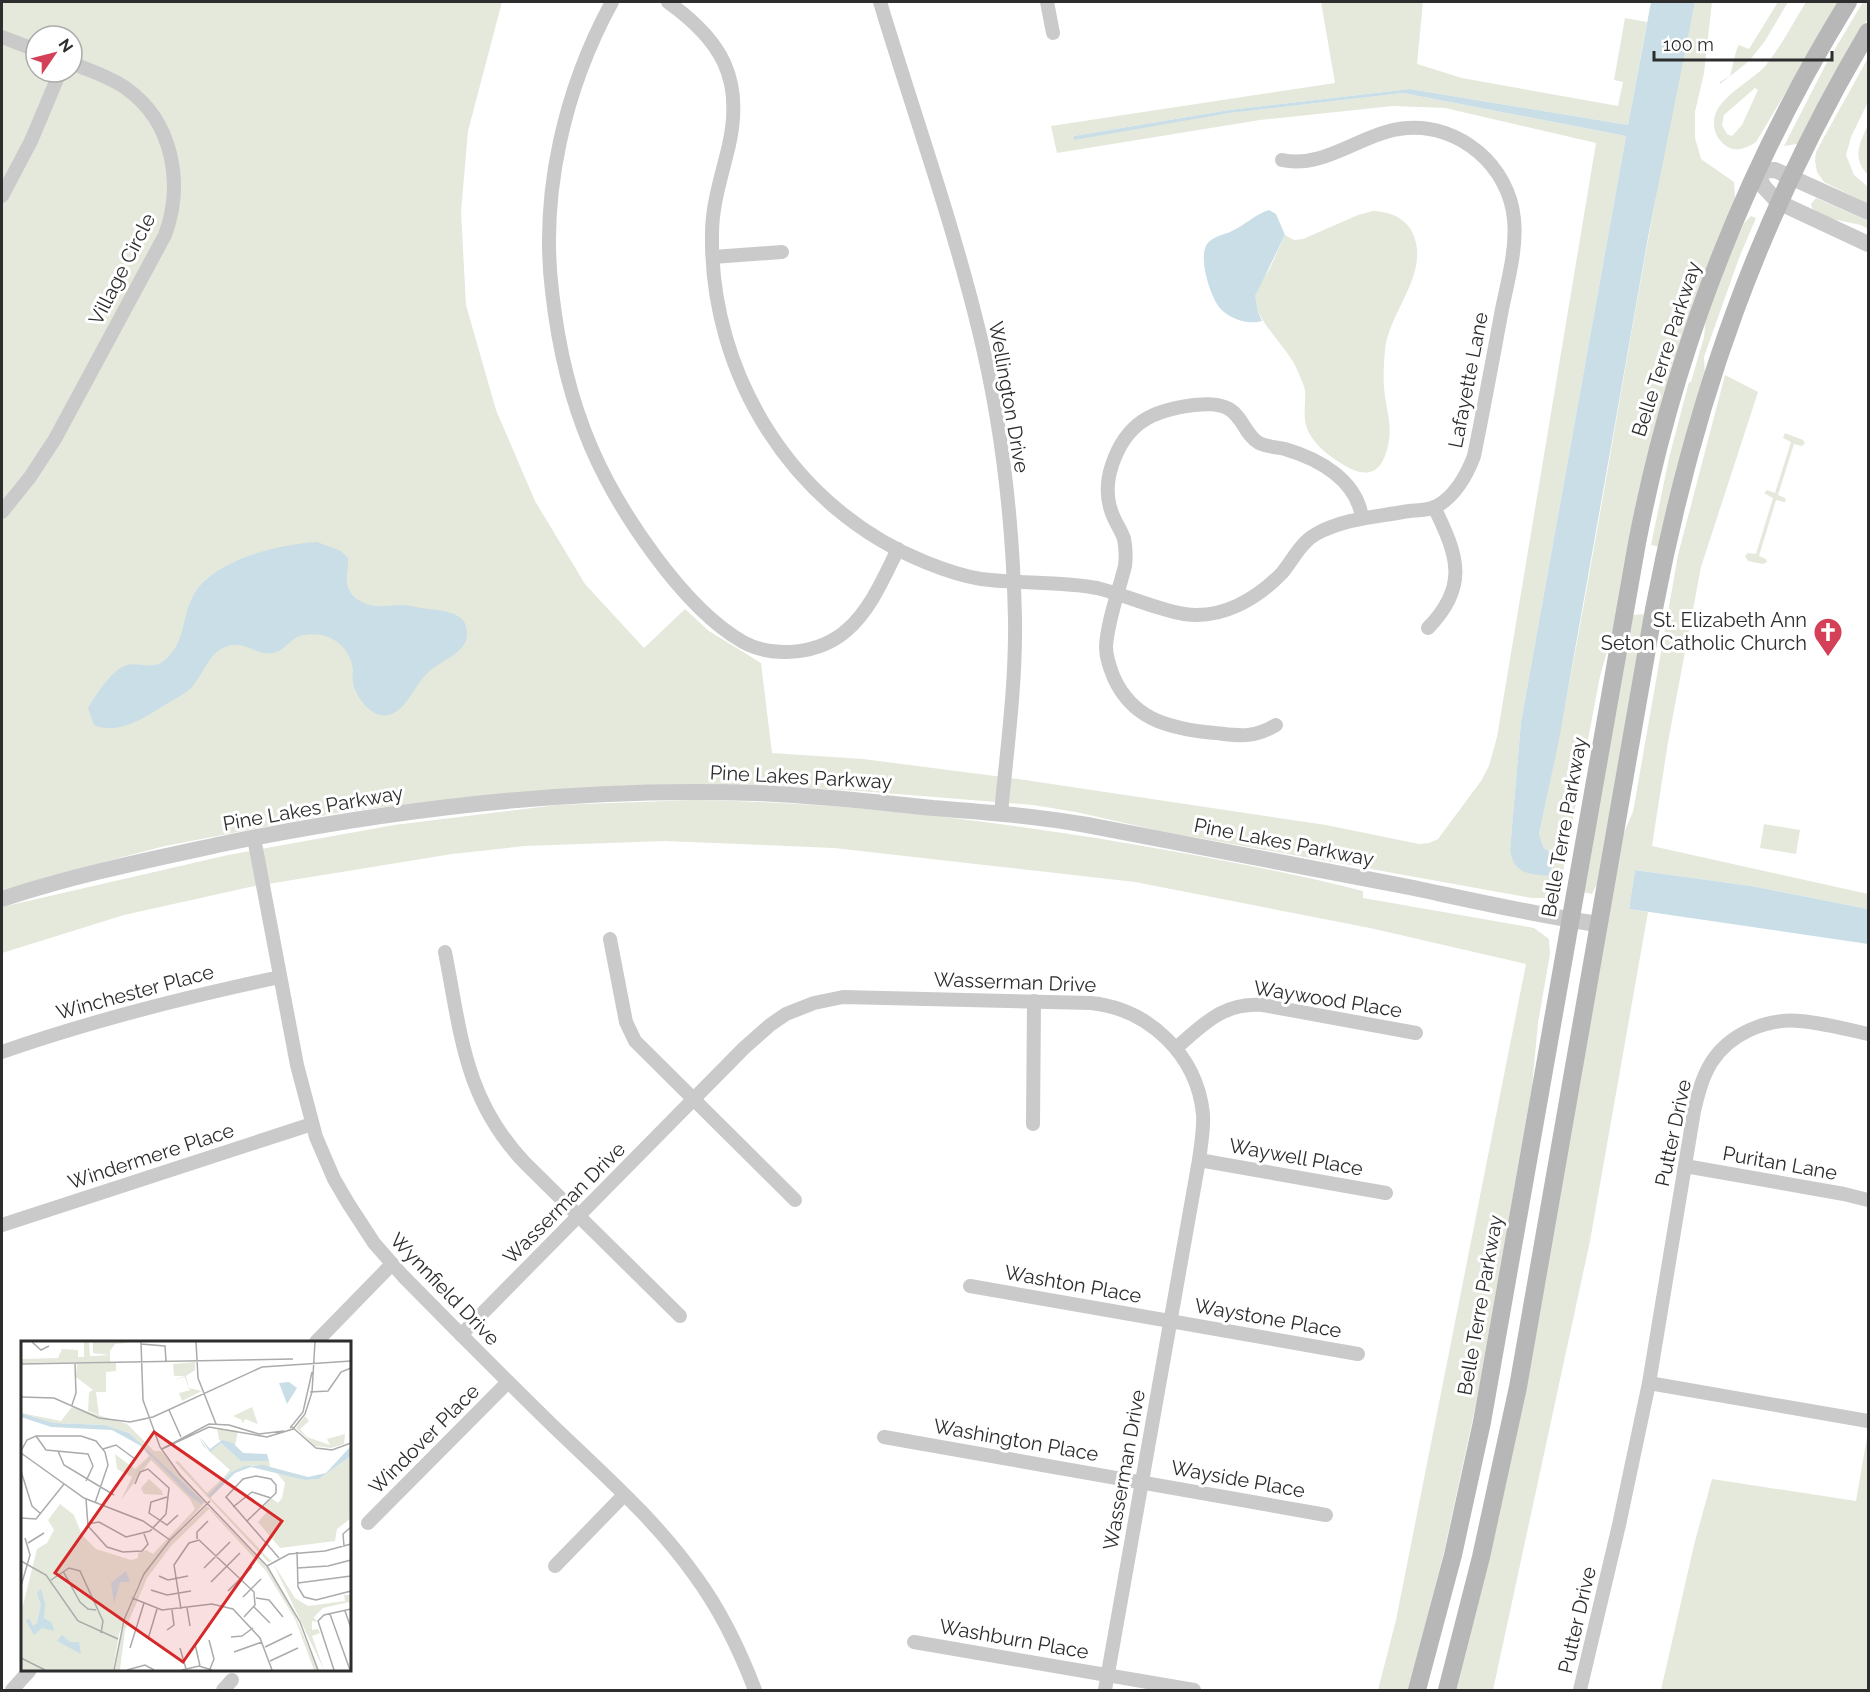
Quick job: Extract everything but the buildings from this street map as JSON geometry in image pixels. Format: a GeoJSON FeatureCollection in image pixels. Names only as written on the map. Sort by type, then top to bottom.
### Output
{"type":"FeatureCollection","features":[{"type":"Feature","properties":{"kind":"main road","name":"Belle Terre Parkway"},"geometry":{"type":"LineString","coordinates":[[1416,1690],[1458,1533],[1482,1422],[1637,543],[1657,450],[1712,273],[1756,171],[1799,85],[1848,2]]}},
{"type":"Feature","properties":{"kind":"main road"},"geometry":{"type":"LineString","coordinates":[[1447,1690],[1481,1557],[1518,1388],[1662,566],[1684,471],[1717,358],[1778,202],[1828,102],[1869,32]]}},
{"type":"Feature","properties":{"kind":"street"},"geometry":{"type":"LineString","coordinates":[[612,2],[588,52],[566,117],[556,162],[550,223],[551,290],[560,347],[577,411],[600,468],[635,527],[670,576],[718,624],[744,643],[755,647],[792,652],[818,647],[837,638],[854,624],[868,606],[898,549]]}},
{"type":"Feature","properties":{"kind":"street"},"geometry":{"type":"LineString","coordinates":[[668,2],[695,22],[709,36],[727,68],[732,92],[733,115],[730,141],[714,208],[713,258],[718,305],[731,354],[750,402],[773,439],[802,476],[827,501],[859,526],[898,549],[924,562],[968,576],[1073,584],[1118,593],[1185,614],[1221,612],[1248,600],[1272,582],[1313,536],[1334,526],[1362,518],[1434,507],[1449,541],[1455,579],[1452,596],[1428,628]]}},
{"type":"Feature","properties":{"kind":"street","name":"Wellington Drive"},"geometry":{"type":"LineString","coordinates":[[880,2],[952,235],[979,331],[1002,457],[1014,581],[1015,620],[1013,689],[1001,813]]}},
{"type":"Feature","properties":{"kind":"street"},"geometry":{"type":"LineString","coordinates":[[1047,2],[1053,33]]}},
{"type":"Feature","properties":{"kind":"street"},"geometry":{"type":"LineString","coordinates":[[2,37],[24,45]]}},
{"type":"Feature","properties":{"kind":"street","name":"Village Circle"},"geometry":{"type":"LineString","coordinates":[[2,512],[35,470],[63,426],[165,235],[174,205],[173,165],[162,132],[151,113],[136,96],[117,83],[84,68]]}},
{"type":"Feature","properties":{"kind":"street"},"geometry":{"type":"LineString","coordinates":[[2,196],[31,141],[55,84]]}},
{"type":"Feature","properties":{"kind":"street","name":"Lafayette Lane"},"geometry":{"type":"LineString","coordinates":[[1282,160],[1307,163],[1381,132],[1421,128],[1450,135],[1476,149],[1494,167],[1508,194],[1514,215],[1514,245],[1474,456],[1463,479],[1450,495],[1434,507]]}},
{"type":"Feature","properties":{"kind":"street"},"geometry":{"type":"LineString","coordinates":[[1869,212],[1775,170],[1756,171],[1764,187],[1778,202],[1869,244]]}},
{"type":"Feature","properties":{"kind":"street"},"geometry":{"type":"LineString","coordinates":[[713,258],[782,252]]}},
{"type":"Feature","properties":{"kind":"street"},"geometry":{"type":"LineString","coordinates":[[1276,725],[1250,736],[1182,729],[1155,720],[1135,707],[1122,693],[1109,667],[1107,655],[1108,637],[1125,566],[1123,537],[1108,502],[1109,475],[1115,456],[1126,436],[1141,422],[1165,409],[1213,404],[1228,409],[1240,419],[1257,442],[1307,457],[1341,479],[1356,496],[1362,518]]}},
{"type":"Feature","properties":{"kind":"street","name":"Pine Lakes Parkway"},"geometry":{"type":"LineString","coordinates":[[2,899],[106,868],[254,838],[339,823],[456,807],[570,796],[646,793],[801,795],[1001,813],[1085,825],[1598,924]]}},
{"type":"Feature","properties":{"kind":"street","name":"Wynnfield Drive"},"geometry":{"type":"LineString","coordinates":[[254,838],[301,1081],[322,1154],[345,1197],[374,1243],[392,1264],[658,1529],[698,1578],[726,1625],[755,1690]]}},
{"type":"Feature","properties":{"kind":"street"},"geometry":{"type":"LineString","coordinates":[[610,939],[629,1031],[646,1054],[795,1200]]}},
{"type":"Feature","properties":{"kind":"street"},"geometry":{"type":"LineString","coordinates":[[446,952],[468,1067],[482,1103],[511,1148],[680,1316]]}},
{"type":"Feature","properties":{"kind":"street","name":"Winchester Place"},"geometry":{"type":"LineString","coordinates":[[2,1052],[66,1029],[140,1009],[280,977]]}},
{"type":"Feature","properties":{"kind":"street","name":"Wasserman Drive"},"geometry":{"type":"LineString","coordinates":[[461,1335],[744,1048],[770,1025],[795,1010],[814,1003],[852,997],[1034,1001],[1091,1003],[1115,1007],[1148,1022],[1176,1048],[1193,1077],[1201,1103],[1203,1124],[1199,1160],[1105,1690]]}},
{"type":"Feature","properties":{"kind":"street"},"geometry":{"type":"LineString","coordinates":[[1033,1124],[1034,1001]]}},
{"type":"Feature","properties":{"kind":"street","name":"Waywood Place"},"geometry":{"type":"LineString","coordinates":[[1176,1048],[1218,1014],[1246,1005],[1271,1007],[1416,1033]]}},
{"type":"Feature","properties":{"kind":"street","name":"Putter Drive"},"geometry":{"type":"LineString","coordinates":[[1580,1690],[1619,1525],[1649,1383],[1694,1111],[1702,1082],[1712,1061],[1724,1048],[1738,1037],[1764,1024],[1787,1021],[1813,1023],[1869,1034]]}},
{"type":"Feature","properties":{"kind":"street","name":"Windermere Place"},"geometry":{"type":"LineString","coordinates":[[2,1225],[312,1124]]}},
{"type":"Feature","properties":{"kind":"street","name":"Waywell Place"},"geometry":{"type":"LineString","coordinates":[[1199,1160],[1386,1193]]}},
{"type":"Feature","properties":{"kind":"street","name":"Puritan Lane"},"geometry":{"type":"LineString","coordinates":[[1685,1166],[1869,1200]]}},
{"type":"Feature","properties":{"kind":"street"},"geometry":{"type":"LineString","coordinates":[[317,1341],[392,1264]]}},
{"type":"Feature","properties":{"kind":"street","name":"Washton Place"},"geometry":{"type":"LineString","coordinates":[[970,1286],[1171,1321]]}},
{"type":"Feature","properties":{"kind":"street","name":"Waystone Place"},"geometry":{"type":"LineString","coordinates":[[1171,1321],[1358,1354]]}},
{"type":"Feature","properties":{"kind":"street","name":"Windover Place"},"geometry":{"type":"LineString","coordinates":[[368,1523],[508,1382]]}},
{"type":"Feature","properties":{"kind":"street"},"geometry":{"type":"LineString","coordinates":[[1649,1383],[1869,1421]]}},
{"type":"Feature","properties":{"kind":"street","name":"Washington Place"},"geometry":{"type":"LineString","coordinates":[[884,1437],[1142,1482]]}},
{"type":"Feature","properties":{"kind":"street","name":"Wayside Place"},"geometry":{"type":"LineString","coordinates":[[1142,1482],[1326,1515]]}},
{"type":"Feature","properties":{"kind":"street"},"geometry":{"type":"LineString","coordinates":[[555,1566],[624,1495]]}},
{"type":"Feature","properties":{"kind":"street","name":"Washburn Place"},"geometry":{"type":"LineString","coordinates":[[914,1642],[1194,1690]]}},
{"type":"Feature","properties":{"kind":"street"},"geometry":{"type":"LineString","coordinates":[[12,1690],[29,1671]]}},
{"type":"Feature","properties":{"kind":"shaded area"},"geometry":{"type":"Polygon","coordinates":[[[2,2],[502,2],[468,131],[461,212],[466,305],[496,410],[535,501],[585,584],[644,648],[685,609],[709,631],[761,663],[772,753],[863,759],[1025,780],[1326,825],[1419,844],[1438,839],[1481,781],[1489,766],[1497,737],[1596,143],[1445,108],[1393,106],[1260,120],[1057,153],[1051,126],[1335,83],[1321,2],[1423,2],[1417,64],[1462,78],[1618,106],[1623,82],[1614,80],[1625,18],[1647,22],[1628,125],[1410,89],[1229,110],[1074,136],[1075,139],[1230,113],[1403,93],[1626,136],[1521,722],[1510,850],[1549,876],[1553,854],[1544,848],[1539,834],[1580,626],[1673,106],[1695,2],[1712,2],[1704,73],[1695,112],[1695,138],[1701,159],[1734,182],[1735,199],[1600,676],[1560,888],[1547,898],[1532,898],[1160,831],[1033,805],[776,786],[478,796],[343,812],[165,846],[46,877],[2,892],[2,2]]]}},
{"type":"Feature","properties":{"kind":"shaded area"},"geometry":{"type":"Polygon","coordinates":[[[1778,2],[1788,2],[1765,41],[1750,60],[1748,58],[1748,62],[1720,84],[1730,76],[1739,45],[1749,49],[1778,2]]]}},
{"type":"Feature","properties":{"kind":"shaded area"},"geometry":{"type":"Polygon","coordinates":[[[1806,2],[1840,2],[1756,142],[1740,149],[1727,147],[1715,131],[1714,120],[1717,111],[1731,94],[1766,65],[1806,2]],[[1755,88],[1724,115],[1722,125],[1727,134],[1732,136],[1742,125],[1758,90],[1755,88]]]}},
{"type":"Feature","properties":{"kind":"shaded area"},"geometry":{"type":"Polygon","coordinates":[[[1863,2],[1868,2],[1868,18],[1802,139],[1797,144],[1784,146],[1826,64],[1863,2]]]}},
{"type":"Feature","properties":{"kind":"shaded area"},"geometry":{"type":"Polygon","coordinates":[[[1868,58],[1868,102],[1851,137],[1846,155],[1854,175],[1868,187],[1868,204],[1824,182],[1817,172],[1815,161],[1816,152],[1868,58]]]}},
{"type":"Feature","properties":{"kind":"shaded area"},"geometry":{"type":"Polygon","coordinates":[[[1868,125],[1868,175],[1860,163],[1859,151],[1868,125]]]}},
{"type":"Feature","properties":{"kind":"shaded area"},"geometry":{"type":"Polygon","coordinates":[[[1816,198],[1868,221],[1868,229],[1813,211],[1811,204],[1816,198]]]}},
{"type":"Feature","properties":{"kind":"shaded area"},"geometry":{"type":"Polygon","coordinates":[[[1373,211],[1388,213],[1406,223],[1414,235],[1417,257],[1411,283],[1393,323],[1385,350],[1384,382],[1390,427],[1386,453],[1377,468],[1371,472],[1363,472],[1355,471],[1332,457],[1311,436],[1305,421],[1305,391],[1302,382],[1288,354],[1260,315],[1255,296],[1285,235],[1294,240],[1303,239],[1358,215],[1373,211]]]}},
{"type":"Feature","properties":{"kind":"shaded area"},"geometry":{"type":"Polygon","coordinates":[[[1751,216],[1756,218],[1739,258],[1704,357],[1705,375],[1659,547],[1651,545],[1669,458],[1689,382],[1691,382],[1704,337],[1710,300],[1744,223],[1751,216]]]}},
{"type":"Feature","properties":{"kind":"shaded area"},"geometry":{"type":"Polygon","coordinates":[[[1725,375],[1758,392],[1701,567],[1668,742],[1652,846],[1868,894],[1868,909],[1751,886],[1635,870],[1629,909],[1648,912],[1590,1241],[1493,1690],[1453,1690],[1621,839],[1633,812],[1678,555],[1725,375]]]}},
{"type":"Feature","properties":{"kind":"shaded area"},"geometry":{"type":"Polygon","coordinates":[[[1785,433],[1805,443],[1802,446],[1794,444],[1778,495],[1786,501],[1776,500],[1759,556],[1767,562],[1763,564],[1748,561],[1745,556],[1748,553],[1756,554],[1773,498],[1764,493],[1767,490],[1775,493],[1791,442],[1783,438],[1785,433]]]}},
{"type":"Feature","properties":{"kind":"shaded area"},"geometry":{"type":"Polygon","coordinates":[[[1645,614],[1597,884],[1592,894],[1583,892],[1632,615],[1645,614]]]}},
{"type":"Feature","properties":{"kind":"shaded area"},"geometry":{"type":"Polygon","coordinates":[[[695,800],[846,807],[996,823],[1096,838],[1297,876],[1363,891],[1363,898],[1534,928],[1549,939],[1550,954],[1538,1023],[1532,1087],[1476,1404],[1444,1552],[1409,1690],[1378,1690],[1396,1620],[1526,964],[1370,928],[1135,882],[834,848],[665,841],[525,846],[452,854],[250,887],[124,915],[2,953],[2,907],[228,855],[394,825],[557,805],[695,800]]]}},
{"type":"Feature","properties":{"kind":"shaded area"},"geometry":{"type":"Polygon","coordinates":[[[1764,824],[1800,830],[1796,854],[1760,848],[1764,824]]]}},
{"type":"Feature","properties":{"kind":"shaded area"},"geometry":{"type":"Polygon","coordinates":[[[1868,1431],[1868,1690],[1661,1690],[1694,1545],[1712,1479],[1856,1501],[1868,1431]]]}},
{"type":"Feature","properties":{"kind":"water"},"geometry":{"type":"Polygon","coordinates":[[[1651,2],[1695,2],[1649,232],[1559,740],[1539,834],[1544,848],[1553,854],[1550,876],[1523,871],[1515,864],[1510,850],[1521,722],[1626,136],[1403,93],[1230,113],[1074,140],[1074,136],[1229,110],[1410,89],[1628,125],[1651,2]]]}},
{"type":"Feature","properties":{"kind":"water"},"geometry":{"type":"Polygon","coordinates":[[[1269,210],[1276,214],[1285,235],[1255,296],[1262,321],[1233,318],[1219,307],[1209,285],[1204,267],[1207,244],[1212,239],[1237,229],[1269,210]]]}},
{"type":"Feature","properties":{"kind":"water"},"geometry":{"type":"Polygon","coordinates":[[[317,542],[341,551],[348,558],[347,585],[359,600],[374,606],[404,605],[455,614],[460,617],[467,628],[467,636],[462,647],[427,674],[399,710],[380,715],[368,708],[355,690],[351,660],[342,646],[329,637],[313,634],[300,636],[273,653],[238,645],[225,647],[214,655],[195,683],[183,694],[132,723],[113,728],[94,725],[88,708],[105,683],[121,667],[132,664],[156,665],[166,659],[180,638],[192,598],[201,585],[214,574],[230,564],[266,551],[317,542]]]}},
{"type":"Feature","properties":{"kind":"water"},"geometry":{"type":"Polygon","coordinates":[[[1635,870],[1751,886],[1868,909],[1868,944],[1629,909],[1635,870]]]}},
{"type":"Feature","properties":{"kind":"place","name":"St. Elizabeth Ann Seton Catholic Church"},"geometry":{"type":"Point","coordinates":[1828,658]}}]}
